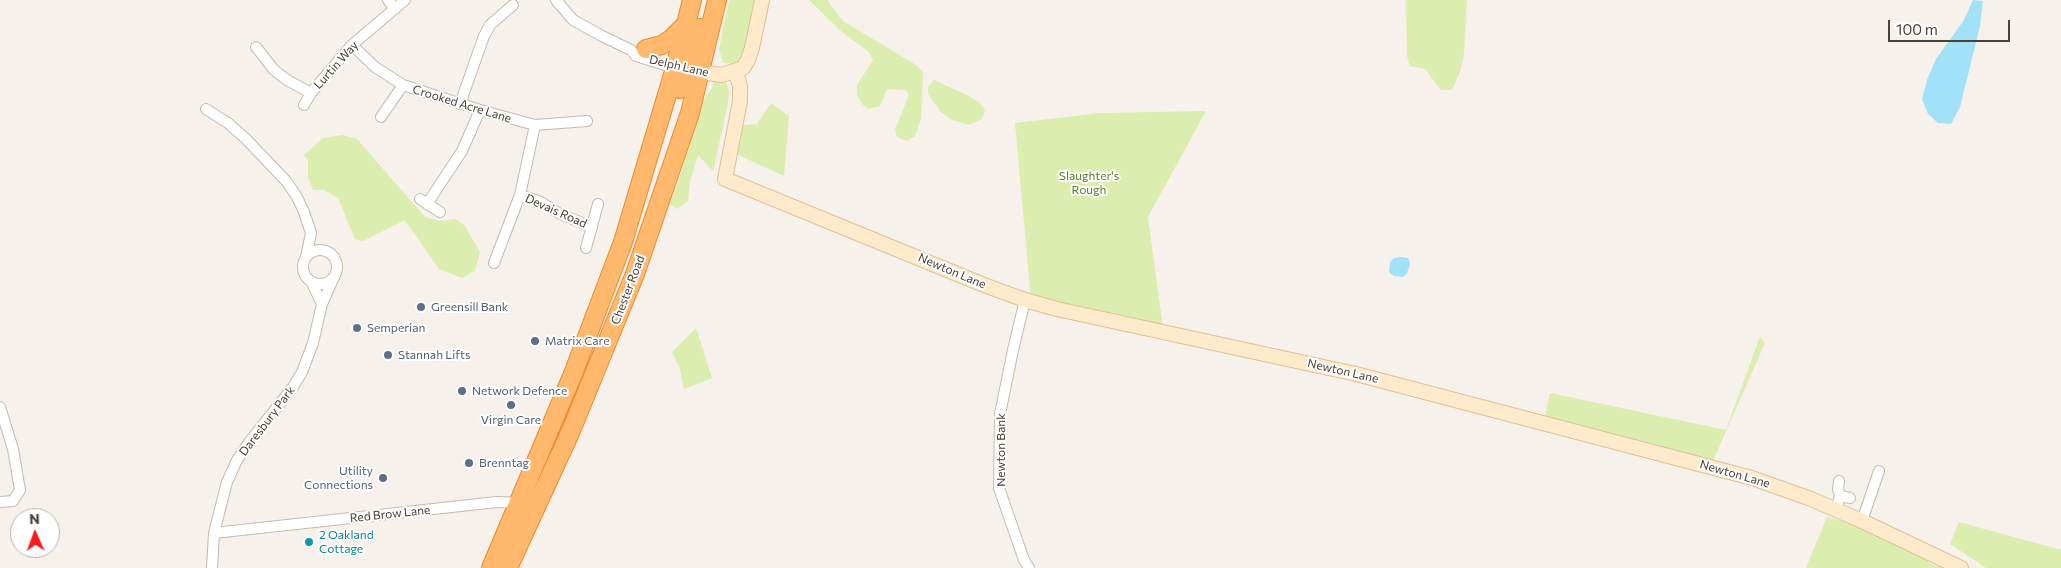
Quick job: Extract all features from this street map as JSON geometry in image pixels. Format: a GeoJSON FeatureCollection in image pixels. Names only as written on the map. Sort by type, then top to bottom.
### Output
{"type":"FeatureCollection","features":[{"type":"Feature","properties":{"kind":"highway","name":"Chester Road"},"geometry":{"type":"LineString","coordinates":[[491,568],[527,505],[601,359],[635,274],[676,158],[689,65],[686,23],[692,0]]}},
{"type":"Feature","properties":{"kind":"highway"},"geometry":{"type":"LineString","coordinates":[[689,65],[707,0]]}},
{"type":"Feature","properties":{"kind":"highway","name":"Chester Road"},"geometry":{"type":"LineString","coordinates":[[508,568],[527,505],[598,313],[637,198],[689,65],[717,0]]}},
{"type":"Feature","properties":{"kind":"highway"},"geometry":{"type":"LineString","coordinates":[[639,49],[662,45],[671,39],[686,23]]}},
{"type":"Feature","properties":{"kind":"street"},"geometry":{"type":"LineString","coordinates":[[388,0],[395,9]]}},
{"type":"Feature","properties":{"kind":"street","name":"Lurtin Way"},"geometry":{"type":"LineString","coordinates":[[304,105],[311,93],[352,45],[405,0]]}},
{"type":"Feature","properties":{"kind":"street","name":"Delph Lane"},"geometry":{"type":"LineString","coordinates":[[556,0],[573,20],[602,36],[689,65]]}},
{"type":"Feature","properties":{"kind":"street"},"geometry":{"type":"LineString","coordinates":[[732,72],[743,68],[748,60],[762,0]]}},
{"type":"Feature","properties":{"kind":"street"},"geometry":{"type":"LineString","coordinates":[[460,104],[484,36],[494,21],[513,5]]}},
{"type":"Feature","properties":{"kind":"street","name":"Crooked Acre Lane"},"geometry":{"type":"LineString","coordinates":[[352,45],[375,67],[403,86],[535,125],[587,121]]}},
{"type":"Feature","properties":{"kind":"street"},"geometry":{"type":"LineString","coordinates":[[256,47],[274,70],[287,80],[311,93]]}},
{"type":"Feature","properties":{"kind":"street","name":"Delph Lane"},"geometry":{"type":"LineString","coordinates":[[639,49],[636,56],[732,72]]}},
{"type":"Feature","properties":{"kind":"street","name":"Newton Lane"},"geometry":{"type":"LineString","coordinates":[[732,72],[740,86],[740,101],[725,179],[1025,300],[1057,309],[1388,382],[1752,478],[1862,520],[1961,568]]}},
{"type":"Feature","properties":{"kind":"street"},"geometry":{"type":"LineString","coordinates":[[381,117],[403,86]]}},
{"type":"Feature","properties":{"kind":"street"},"geometry":{"type":"LineString","coordinates":[[206,109],[237,130],[287,182],[304,212],[310,233],[304,272],[311,281],[322,304]]}},
{"type":"Feature","properties":{"kind":"street"},"geometry":{"type":"LineString","coordinates":[[440,212],[424,202],[462,151],[480,110]]}},
{"type":"Feature","properties":{"kind":"street","name":"Devais Road"},"geometry":{"type":"LineString","coordinates":[[494,263],[520,195],[535,125]]}},
{"type":"Feature","properties":{"kind":"street","name":"Devais Road"},"geometry":{"type":"LineString","coordinates":[[520,195],[541,202],[560,214],[592,227]]}},
{"type":"Feature","properties":{"kind":"street","name":"Devais Road"},"geometry":{"type":"LineString","coordinates":[[586,248],[598,204]]}},
{"type":"Feature","properties":{"kind":"street"},"geometry":{"type":"LineString","coordinates":[[310,233],[333,256],[337,264],[334,277],[326,283],[311,281]]}},
{"type":"Feature","properties":{"kind":"street"},"geometry":{"type":"LineString","coordinates":[[306,258],[319,250],[329,252]]}},
{"type":"Feature","properties":{"kind":"street","name":"Daresbury Park"},"geometry":{"type":"LineString","coordinates":[[212,568],[214,533],[220,504],[237,460],[261,425],[293,387],[302,372],[313,343],[322,304],[334,277]]}},
{"type":"Feature","properties":{"kind":"street","name":"Newton Bank"},"geometry":{"type":"LineString","coordinates":[[1025,300],[1012,350],[1000,414],[999,488],[1024,560],[1029,568]]}},
{"type":"Feature","properties":{"kind":"street"},"geometry":{"type":"LineString","coordinates":[[0,408],[13,449],[20,490],[13,501],[0,502]]}},
{"type":"Feature","properties":{"kind":"street"},"geometry":{"type":"LineString","coordinates":[[1862,520],[1879,471]]}},
{"type":"Feature","properties":{"kind":"street"},"geometry":{"type":"LineString","coordinates":[[1836,510],[1845,497],[1838,489],[1839,481]]}},
{"type":"Feature","properties":{"kind":"street","name":"Red Brow Lane"},"geometry":{"type":"LineString","coordinates":[[214,533],[497,502],[527,505]]}},
{"type":"Feature","properties":{"kind":"green space"},"geometry":{"type":"Polygon","coordinates":[[[729,0],[756,0],[745,48],[738,64],[723,63],[719,49],[729,0]]]}},
{"type":"Feature","properties":{"kind":"green space"},"geometry":{"type":"Polygon","coordinates":[[[809,0],[827,0],[843,21],[916,65],[923,72],[921,119],[915,136],[907,141],[897,137],[895,130],[909,95],[906,90],[887,89],[880,106],[869,109],[862,104],[857,95],[857,85],[873,60],[869,52],[842,32],[809,0]]]}},
{"type":"Feature","properties":{"kind":"green space"},"geometry":{"type":"Polygon","coordinates":[[[1406,0],[1467,0],[1464,54],[1460,72],[1452,90],[1441,90],[1425,69],[1410,66],[1407,56],[1406,0]]]}},
{"type":"Feature","properties":{"kind":"green space"},"geometry":{"type":"Polygon","coordinates":[[[714,78],[726,81],[729,92],[713,171],[698,155],[690,181],[688,201],[677,209],[670,204],[702,102],[712,88],[714,78]]]}},
{"type":"Feature","properties":{"kind":"green space"},"geometry":{"type":"Polygon","coordinates":[[[934,80],[980,103],[985,110],[982,119],[969,125],[952,120],[941,112],[928,94],[928,87],[934,80]]]}},
{"type":"Feature","properties":{"kind":"green space"},"geometry":{"type":"Polygon","coordinates":[[[771,103],[789,116],[784,176],[734,153],[741,125],[757,124],[771,103]]]}},
{"type":"Feature","properties":{"kind":"green space","name":"Slaughter's Rough"},"geometry":{"type":"Polygon","coordinates":[[[1206,111],[1148,217],[1163,328],[1031,300],[1015,123],[1100,113],[1206,111]]]}},
{"type":"Feature","properties":{"kind":"green space"},"geometry":{"type":"Polygon","coordinates":[[[342,135],[357,139],[425,217],[440,221],[456,219],[465,226],[480,252],[475,271],[462,278],[439,269],[405,220],[363,241],[355,239],[338,198],[324,190],[313,190],[308,177],[308,160],[304,155],[323,138],[342,135]]]}},
{"type":"Feature","properties":{"kind":"green space"},"geometry":{"type":"Polygon","coordinates":[[[696,328],[712,378],[684,389],[680,369],[672,352],[696,328]]]}},
{"type":"Feature","properties":{"kind":"green space"},"geometry":{"type":"Polygon","coordinates":[[[1760,336],[1765,343],[1712,463],[1545,417],[1550,393],[1726,430],[1760,336]]]}},
{"type":"Feature","properties":{"kind":"green space"},"geometry":{"type":"Polygon","coordinates":[[[1827,517],[1855,524],[1927,557],[1929,563],[1944,568],[1806,568],[1827,517]]]}},
{"type":"Feature","properties":{"kind":"green space"},"geometry":{"type":"Polygon","coordinates":[[[1959,522],[2061,550],[2061,568],[1986,568],[1950,544],[1959,522]]]}},
{"type":"Feature","properties":{"kind":"water"},"geometry":{"type":"Polygon","coordinates":[[[1973,0],[1983,1],[1980,26],[1960,107],[1951,124],[1938,123],[1928,114],[1922,99],[1927,80],[1936,59],[1964,20],[1973,0]]]}},
{"type":"Feature","properties":{"kind":"water"},"geometry":{"type":"Polygon","coordinates":[[[1394,258],[1408,258],[1410,264],[1407,273],[1403,277],[1394,276],[1389,272],[1390,262],[1394,258]]]}},
{"type":"Feature","properties":{"kind":"place","name":"Greensill Bank"},"geometry":{"type":"Point","coordinates":[421,307]}},
{"type":"Feature","properties":{"kind":"place","name":"Semperian"},"geometry":{"type":"Point","coordinates":[357,328]}},
{"type":"Feature","properties":{"kind":"place","name":"Matrix Care"},"geometry":{"type":"Point","coordinates":[535,341]}},
{"type":"Feature","properties":{"kind":"place","name":"Stannah Lifts"},"geometry":{"type":"Point","coordinates":[388,355]}},
{"type":"Feature","properties":{"kind":"place","name":"Network Defence"},"geometry":{"type":"Point","coordinates":[462,391]}},
{"type":"Feature","properties":{"kind":"place","name":"Virgin Care"},"geometry":{"type":"Point","coordinates":[511,405]}},
{"type":"Feature","properties":{"kind":"place","name":"Brenntag"},"geometry":{"type":"Point","coordinates":[469,463]}},
{"type":"Feature","properties":{"kind":"place","name":"Utility Connections"},"geometry":{"type":"Point","coordinates":[383,478]}},
{"type":"Feature","properties":{"kind":"place","name":"2 Oakland Cottage"},"geometry":{"type":"Point","coordinates":[309,542]}}]}
